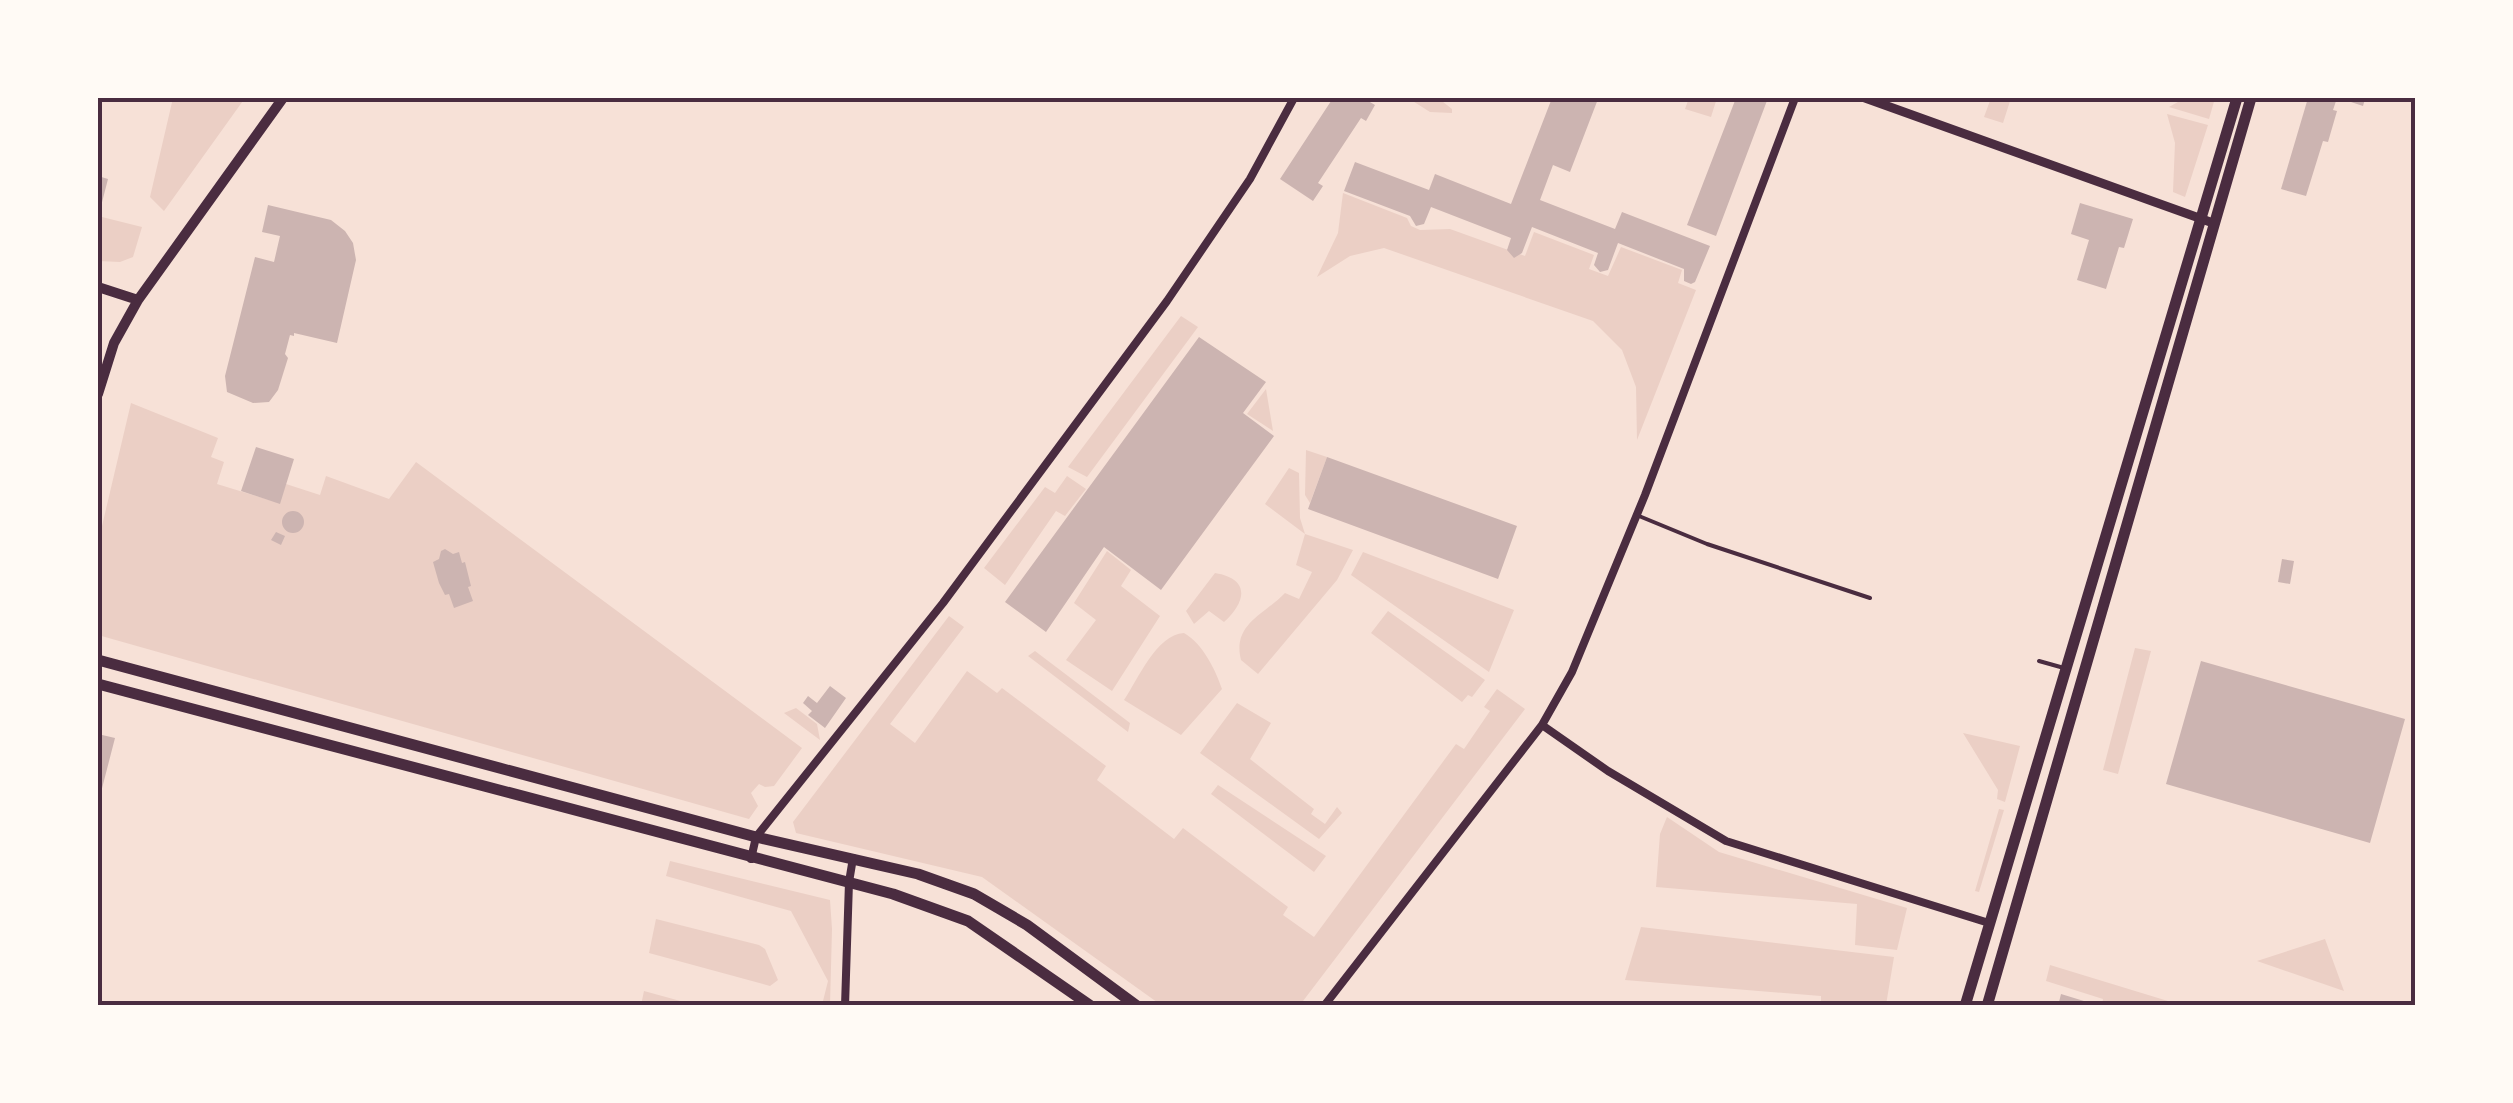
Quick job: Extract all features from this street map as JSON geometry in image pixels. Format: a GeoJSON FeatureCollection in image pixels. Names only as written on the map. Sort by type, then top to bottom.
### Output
{"type":"FeatureCollection","features":[{"type":"Feature","properties":{"kind":"main road"},"geometry":{"type":"LineString","coordinates":[[98,394],[114,343],[138,300],[284,98]]}},
{"type":"Feature","properties":{"kind":"main road"},"geometry":{"type":"LineString","coordinates":[[1989,1006],[2102,619],[2237,98]]}},
{"type":"Feature","properties":{"kind":"main road"},"geometry":{"type":"LineString","coordinates":[[1962,1006],[2208,220],[2251,98]]}},
{"type":"Feature","properties":{"kind":"main road"},"geometry":{"type":"LineString","coordinates":[[98,287],[138,300]]}},
{"type":"Feature","properties":{"kind":"main road"},"geometry":{"type":"LineString","coordinates":[[98,660],[756,836],[918,874],[974,894],[1026,926],[1137,1006]]}},
{"type":"Feature","properties":{"kind":"main road"},"geometry":{"type":"LineString","coordinates":[[98,684],[849,882],[968,921],[1091,1006]]}},
{"type":"Feature","properties":{"kind":"street"},"geometry":{"type":"LineString","coordinates":[[752,858],[756,836],[944,603],[1167,301],[1250,179],[1294,98]]}},
{"type":"Feature","properties":{"kind":"street"},"geometry":{"type":"LineString","coordinates":[[1324,1006],[1542,725],[1572,672],[1636,516],[1795,98]]}},
{"type":"Feature","properties":{"kind":"street"},"geometry":{"type":"LineString","coordinates":[[1865,98],[2208,220]]}},
{"type":"Feature","properties":{"kind":"street"},"geometry":{"type":"LineString","coordinates":[[1542,725],[1726,842],[1989,923]]}},
{"type":"Feature","properties":{"kind":"street"},"geometry":{"type":"LineString","coordinates":[[845,1006],[849,882],[854,858]]}},
{"type":"Feature","properties":{"kind":"lane"},"geometry":{"type":"LineString","coordinates":[[1636,516],[1870,598]]}},
{"type":"Feature","properties":{"kind":"lane"},"geometry":{"type":"LineString","coordinates":[[2040,661],[2068,670]]}},
{"type":"Feature","properties":{"kind":"shaded area"},"geometry":{"type":"Polygon","coordinates":[[[173,98],[245,98],[164,211],[150,197],[173,98]]]}},
{"type":"Feature","properties":{"kind":"shaded area"},"geometry":{"type":"Polygon","coordinates":[[[1408,98],[1438,98],[1452,113],[1430,112],[1408,98]]]}},
{"type":"Feature","properties":{"kind":"shaded area"},"geometry":{"type":"Polygon","coordinates":[[[1689,98],[1717,98],[1711,117],[1685,109],[1689,98]]]}},
{"type":"Feature","properties":{"kind":"shaded area"},"geometry":{"type":"Polygon","coordinates":[[[1991,98],[2011,98],[2003,123],[1984,117],[1991,98]]]}},
{"type":"Feature","properties":{"kind":"shaded area"},"geometry":{"type":"Polygon","coordinates":[[[2185,98],[2215,98],[2209,119],[2169,107],[2185,98]]]}},
{"type":"Feature","properties":{"kind":"shaded area"},"geometry":{"type":"Polygon","coordinates":[[[2167,114],[2208,125],[2185,197],[2173,192],[2175,143],[2167,114]]]}},
{"type":"Feature","properties":{"kind":"shaded area"},"geometry":{"type":"Polygon","coordinates":[[[1343,193],[1407,218],[1411,226],[1420,230],[1450,229],[1525,256],[1534,232],[1594,255],[1589,269],[1608,276],[1621,247],[1682,270],[1678,283],[1696,290],[1637,440],[1636,387],[1622,350],[1593,321],[1384,248],[1350,256],[1317,277],[1338,233],[1343,193]]]}},
{"type":"Feature","properties":{"kind":"shaded area"},"geometry":{"type":"Polygon","coordinates":[[[98,216],[142,227],[133,257],[120,262],[98,261],[98,216]]]}},
{"type":"Feature","properties":{"kind":"shaded area"},"geometry":{"type":"Polygon","coordinates":[[[1181,316],[1198,327],[1087,477],[1068,467],[1181,316]]]}},
{"type":"Feature","properties":{"kind":"shaded area"},"geometry":{"type":"Polygon","coordinates":[[[1266,389],[1273,431],[1247,414],[1266,389]]]}},
{"type":"Feature","properties":{"kind":"shaded area"},"geometry":{"type":"Polygon","coordinates":[[[131,403],[218,438],[211,457],[224,462],[217,484],[279,503],[286,484],[320,495],[326,476],[389,499],[416,462],[802,748],[774,786],[759,784],[751,793],[758,806],[749,819],[98,635],[98,543],[131,403]]]}},
{"type":"Feature","properties":{"kind":"shaded area"},"geometry":{"type":"Polygon","coordinates":[[[1306,450],[1327,457],[1310,503],[1305,495],[1306,450]]]}},
{"type":"Feature","properties":{"kind":"shaded area"},"geometry":{"type":"Polygon","coordinates":[[[1289,468],[1299,473],[1300,518],[1305,534],[1265,504],[1289,468]]]}},
{"type":"Feature","properties":{"kind":"shaded area"},"geometry":{"type":"Polygon","coordinates":[[[1067,476],[1086,489],[1065,516],[1056,511],[1005,585],[984,568],[1045,487],[1055,493],[1067,476]]]}},
{"type":"Feature","properties":{"kind":"shaded area"},"geometry":{"type":"Polygon","coordinates":[[[1305,534],[1353,550],[1337,580],[1258,674],[1241,660],[1241,637],[1252,621],[1285,593],[1299,599],[1312,572],[1296,565],[1305,534]]]}},
{"type":"Feature","properties":{"kind":"shaded area"},"geometry":{"type":"Polygon","coordinates":[[[1107,551],[1131,570],[1121,586],[1160,616],[1112,691],[1066,660],[1096,620],[1074,603],[1107,551]]]}},
{"type":"Feature","properties":{"kind":"shaded area"},"geometry":{"type":"Polygon","coordinates":[[[1363,552],[1514,610],[1489,672],[1351,575],[1363,552]]]}},
{"type":"Feature","properties":{"kind":"shaded area"},"geometry":{"type":"Polygon","coordinates":[[[1215,573],[1235,580],[1239,586],[1237,607],[1224,622],[1209,611],[1194,624],[1186,611],[1215,573]]]}},
{"type":"Feature","properties":{"kind":"shaded area"},"geometry":{"type":"Polygon","coordinates":[[[1388,611],[1485,680],[1472,697],[1468,695],[1462,702],[1371,633],[1388,611]]]}},
{"type":"Feature","properties":{"kind":"shaded area"},"geometry":{"type":"Polygon","coordinates":[[[949,616],[964,627],[890,724],[915,743],[967,671],[997,693],[1002,688],[1106,766],[1097,780],[1174,839],[1183,828],[1288,907],[1283,915],[1314,937],[1456,744],[1464,749],[1490,711],[1484,707],[1497,689],[1525,709],[1300,1005],[1161,1005],[982,877],[796,833],[793,822],[949,616]]]}},
{"type":"Feature","properties":{"kind":"shaded area"},"geometry":{"type":"Polygon","coordinates":[[[1184,633],[1203,650],[1222,689],[1181,735],[1124,700],[1157,649],[1184,633]]]}},
{"type":"Feature","properties":{"kind":"shaded area"},"geometry":{"type":"Polygon","coordinates":[[[2135,648],[2151,651],[2118,774],[2103,770],[2135,648]]]}},
{"type":"Feature","properties":{"kind":"shaded area"},"geometry":{"type":"Polygon","coordinates":[[[1035,651],[1130,723],[1128,732],[1028,656],[1035,651]]]}},
{"type":"Feature","properties":{"kind":"shaded area"},"geometry":{"type":"Polygon","coordinates":[[[1237,703],[1271,723],[1250,759],[1314,809],[1311,814],[1325,824],[1337,807],[1342,813],[1319,839],[1200,753],[1237,703]]]}},
{"type":"Feature","properties":{"kind":"shaded area"},"geometry":{"type":"Polygon","coordinates":[[[796,708],[817,724],[820,740],[784,713],[796,708]]]}},
{"type":"Feature","properties":{"kind":"shaded area"},"geometry":{"type":"Polygon","coordinates":[[[1963,733],[2020,746],[2005,802],[1997,799],[1998,790],[1963,733]]]}},
{"type":"Feature","properties":{"kind":"shaded area"},"geometry":{"type":"Polygon","coordinates":[[[1218,785],[1326,856],[1314,872],[1211,794],[1218,785]]]}},
{"type":"Feature","properties":{"kind":"shaded area"},"geometry":{"type":"Polygon","coordinates":[[[1999,809],[2004,810],[1979,892],[1975,891],[1999,809]]]}},
{"type":"Feature","properties":{"kind":"shaded area"},"geometry":{"type":"Polygon","coordinates":[[[1667,817],[1719,852],[1907,908],[1897,950],[1855,945],[1857,904],[1656,887],[1660,834],[1667,817]]]}},
{"type":"Feature","properties":{"kind":"shaded area"},"geometry":{"type":"Polygon","coordinates":[[[670,861],[830,900],[830,1005],[822,1005],[828,981],[791,911],[666,876],[670,861]]]}},
{"type":"Feature","properties":{"kind":"shaded area"},"geometry":{"type":"Polygon","coordinates":[[[656,919],[759,945],[765,949],[778,980],[770,986],[649,953],[656,919]]]}},
{"type":"Feature","properties":{"kind":"shaded area"},"geometry":{"type":"Polygon","coordinates":[[[1641,927],[1894,957],[1886,1005],[1821,1005],[1821,996],[1625,980],[1641,927]]]}},
{"type":"Feature","properties":{"kind":"shaded area"},"geometry":{"type":"Polygon","coordinates":[[[2325,939],[2344,991],[2257,961],[2325,939]]]}},
{"type":"Feature","properties":{"kind":"shaded area"},"geometry":{"type":"Polygon","coordinates":[[[2050,965],[2181,1005],[2102,1005],[2103,999],[2046,981],[2050,965]]]}},
{"type":"Feature","properties":{"kind":"shaded area"},"geometry":{"type":"Polygon","coordinates":[[[644,991],[695,1005],[641,1005],[644,991]]]}},
{"type":"Feature","properties":{"kind":"building"},"geometry":{"type":"Polygon","coordinates":[[[1333,98],[1363,98],[1375,105],[1366,121],[1361,118],[1318,183],[1323,186],[1313,201],[1280,179],[1333,98]]]}},
{"type":"Feature","properties":{"kind":"building"},"geometry":{"type":"Polygon","coordinates":[[[1552,98],[1598,99],[1570,172],[1553,165],[1540,200],[1615,229],[1622,212],[1710,246],[1695,282],[1684,281],[1684,269],[1618,243],[1608,270],[1600,272],[1594,265],[1598,253],[1532,227],[1522,253],[1514,258],[1507,250],[1511,238],[1431,207],[1424,224],[1416,226],[1410,216],[1344,191],[1355,162],[1429,190],[1435,174],[1511,204],[1552,98]]]}},
{"type":"Feature","properties":{"kind":"building"},"geometry":{"type":"Polygon","coordinates":[[[1736,98],[1768,98],[1716,236],[1687,225],[1736,98]]]}},
{"type":"Feature","properties":{"kind":"building"},"geometry":{"type":"Polygon","coordinates":[[[2308,98],[2337,98],[2333,110],[2337,111],[2306,196],[2281,189],[2308,98]]]}},
{"type":"Feature","properties":{"kind":"building"},"geometry":{"type":"Polygon","coordinates":[[[2339,98],[2361,98],[2365,99],[2363,106],[2339,98]]]}},
{"type":"Feature","properties":{"kind":"building"},"geometry":{"type":"Polygon","coordinates":[[[98,176],[108,179],[99,214],[98,214],[98,176]]]}},
{"type":"Feature","properties":{"kind":"building"},"geometry":{"type":"Polygon","coordinates":[[[2080,203],[2133,219],[2106,289],[2077,280],[2089,240],[2071,234],[2080,203]]]}},
{"type":"Feature","properties":{"kind":"building"},"geometry":{"type":"Polygon","coordinates":[[[268,205],[331,220],[353,243],[356,260],[337,343],[290,335],[278,390],[269,402],[253,403],[227,392],[225,376],[255,257],[274,262],[280,236],[262,232],[268,205]]]}},
{"type":"Feature","properties":{"kind":"building"},"geometry":{"type":"Polygon","coordinates":[[[1199,337],[1266,382],[1243,413],[1274,436],[1161,590],[1104,547],[1046,632],[1005,602],[1199,337]]]}},
{"type":"Feature","properties":{"kind":"building"},"geometry":{"type":"Polygon","coordinates":[[[256,447],[294,459],[280,504],[241,491],[256,447]]]}},
{"type":"Feature","properties":{"kind":"building"},"geometry":{"type":"Polygon","coordinates":[[[1327,457],[1517,526],[1498,579],[1308,509],[1327,457]]]}},
{"type":"Feature","properties":{"kind":"building"},"geometry":{"type":"Polygon","coordinates":[[[293,511],[301,514],[301,530],[293,533],[285,530],[282,522],[285,514],[293,511]]]}},
{"type":"Feature","properties":{"kind":"building"},"geometry":{"type":"Polygon","coordinates":[[[276,532],[285,536],[281,545],[271,540],[276,532]]]}},
{"type":"Feature","properties":{"kind":"building"},"geometry":{"type":"Polygon","coordinates":[[[445,549],[453,554],[459,552],[471,586],[468,587],[473,601],[454,608],[439,583],[433,562],[445,549]]]}},
{"type":"Feature","properties":{"kind":"building"},"geometry":{"type":"Polygon","coordinates":[[[2282,559],[2294,561],[2290,584],[2278,582],[2282,559]]]}},
{"type":"Feature","properties":{"kind":"building"},"geometry":{"type":"Polygon","coordinates":[[[2201,661],[2405,719],[2370,843],[2166,784],[2201,661]]]}},
{"type":"Feature","properties":{"kind":"building"},"geometry":{"type":"Polygon","coordinates":[[[830,686],[846,698],[825,728],[808,715],[812,711],[803,703],[808,696],[817,703],[830,686]]]}},
{"type":"Feature","properties":{"kind":"building"},"geometry":{"type":"Polygon","coordinates":[[[98,734],[115,738],[99,800],[98,800],[98,734]]]}},
{"type":"Feature","properties":{"kind":"building"},"geometry":{"type":"Polygon","coordinates":[[[2061,994],[2097,1005],[2097,1006],[2058,1006],[2061,994]]]}}]}
